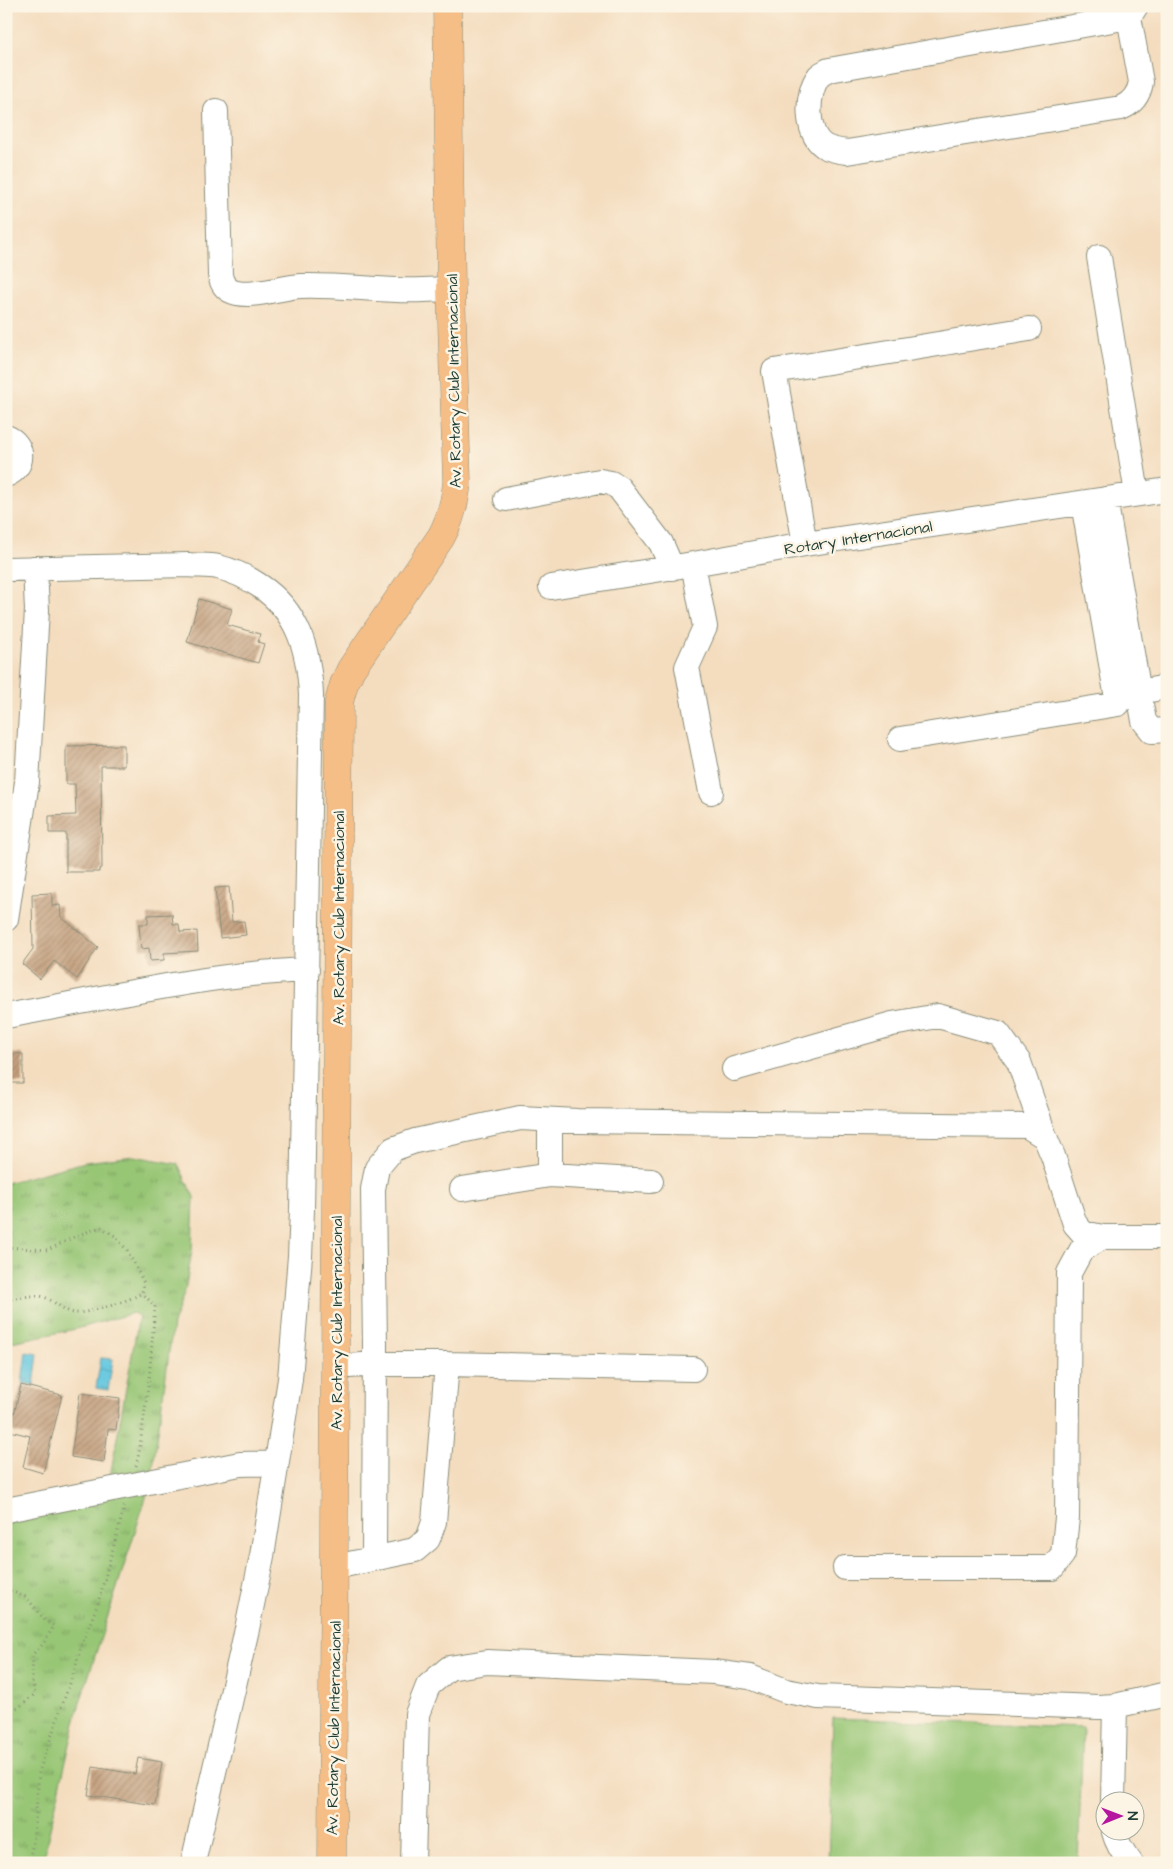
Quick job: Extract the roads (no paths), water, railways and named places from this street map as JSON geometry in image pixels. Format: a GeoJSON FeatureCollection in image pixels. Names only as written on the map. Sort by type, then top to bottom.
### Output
{"type":"FeatureCollection","features":[{"type":"Feature","properties":{"kind":"main road","name":"Av. Rotary Club Internacional"},"geometry":{"type":"LineString","coordinates":[[332,1863],[339,702],[351,669],[441,537],[450,520],[456,501],[447,6]]}},
{"type":"Feature","properties":{"kind":"street"},"geometry":{"type":"LineString","coordinates":[[1133,12],[1141,82],[1134,100],[1121,108],[847,152],[836,151],[823,145],[816,136],[810,122],[809,104],[812,87],[820,74],[829,70],[1133,12]]}},
{"type":"Feature","properties":{"kind":"street"},"geometry":{"type":"LineString","coordinates":[[216,111],[220,275],[221,282],[225,288],[237,293],[250,293],[297,286],[398,290],[451,289]]}},
{"type":"Feature","properties":{"kind":"street"},"geometry":{"type":"LineString","coordinates":[[1099,257],[1137,494]]}},
{"type":"Feature","properties":{"kind":"street"},"geometry":{"type":"LineString","coordinates":[[805,544],[774,371],[1030,329]]}},
{"type":"Feature","properties":{"kind":"street"},"geometry":{"type":"LineString","coordinates":[[6,437],[18,445],[21,456],[17,468],[13,472],[6,474]]}},
{"type":"Feature","properties":{"kind":"street"},"geometry":{"type":"LineString","coordinates":[[506,499],[600,481],[611,483],[619,488],[660,543],[683,566],[705,627],[687,667],[711,792]]}},
{"type":"Feature","properties":{"kind":"street","name":"Rotary Internacional"},"geometry":{"type":"LineString","coordinates":[[550,587],[805,544],[1167,490]]}},
{"type":"Feature","properties":{"kind":"street"},"geometry":{"type":"LineString","coordinates":[[1094,501],[1144,720],[1152,731],[1167,730]]}},
{"type":"Feature","properties":{"kind":"street"},"geometry":{"type":"LineString","coordinates":[[900,739],[1118,704],[1094,501]]}},
{"type":"Feature","properties":{"kind":"street"},"geometry":{"type":"LineString","coordinates":[[6,569],[188,565],[217,567],[240,574],[268,591],[290,615],[298,628],[310,670],[307,970],[300,1256],[290,1379],[262,1556],[193,1863]]}},
{"type":"Feature","properties":{"kind":"street"},"geometry":{"type":"LineString","coordinates":[[6,919],[27,782],[37,610],[35,568]]}},
{"type":"Feature","properties":{"kind":"street"},"geometry":{"type":"LineString","coordinates":[[1139,692],[1167,687]]}},
{"type":"Feature","properties":{"kind":"street"},"geometry":{"type":"LineString","coordinates":[[6,1016],[218,978],[277,971],[307,970]]}},
{"type":"Feature","properties":{"kind":"street"},"geometry":{"type":"LineString","coordinates":[[734,1069],[892,1024],[938,1016],[998,1033],[1019,1062],[1075,1224],[1082,1233],[1103,1237],[1167,1237]]}},
{"type":"Feature","properties":{"kind":"street"},"geometry":{"type":"LineString","coordinates":[[374,1558],[375,1364],[373,1189],[377,1168],[393,1149],[415,1141],[520,1118],[550,1120],[1027,1126],[1045,1137]]}},
{"type":"Feature","properties":{"kind":"street"},"geometry":{"type":"LineString","coordinates":[[550,1120],[550,1175]]}},
{"type":"Feature","properties":{"kind":"street"},"geometry":{"type":"LineString","coordinates":[[462,1189],[550,1175],[651,1181]]}},
{"type":"Feature","properties":{"kind":"street"},"geometry":{"type":"LineString","coordinates":[[845,1568],[1052,1568],[1063,1554],[1067,1518],[1069,1273],[1082,1249],[1103,1237]]}},
{"type":"Feature","properties":{"kind":"street"},"geometry":{"type":"LineString","coordinates":[[336,1367],[375,1364],[447,1364],[693,1369]]}},
{"type":"Feature","properties":{"kind":"street"},"geometry":{"type":"LineString","coordinates":[[335,1567],[415,1550],[428,1539],[434,1522],[447,1364]]}},
{"type":"Feature","properties":{"kind":"street"},"geometry":{"type":"LineString","coordinates":[[6,1510],[240,1464],[276,1463]]}},
{"type":"Feature","properties":{"kind":"street"},"geometry":{"type":"LineString","coordinates":[[413,1863],[417,1714],[428,1686],[450,1668],[487,1662],[714,1672],[750,1677],[786,1691],[818,1697],[1056,1706],[1115,1706],[1167,1694]]}},
{"type":"Feature","properties":{"kind":"street"},"geometry":{"type":"LineString","coordinates":[[1113,1792],[1115,1706]]}},
{"type":"Feature","properties":{"kind":"street"},"geometry":{"type":"LineString","coordinates":[[1117,1842],[1132,1863]]}},
{"type":"Feature","properties":{"kind":"water"},"geometry":{"type":"Polygon","coordinates":[[[26,1352],[38,1354],[34,1385],[22,1383],[26,1352]]]}},
{"type":"Feature","properties":{"kind":"water"},"geometry":{"type":"Polygon","coordinates":[[[101,1358],[113,1359],[108,1390],[96,1388],[101,1358]]]}}]}
